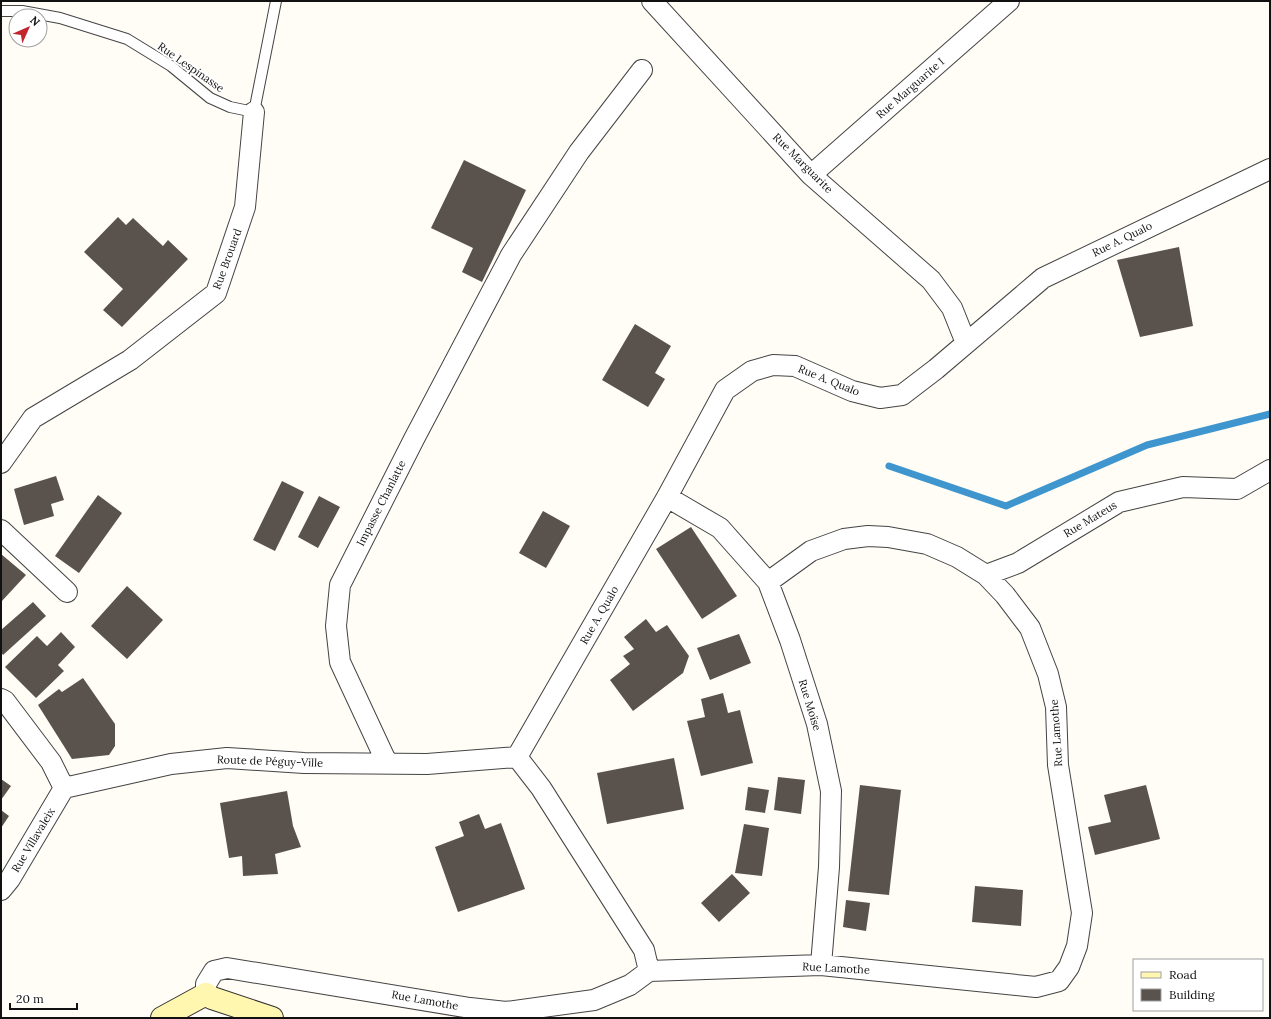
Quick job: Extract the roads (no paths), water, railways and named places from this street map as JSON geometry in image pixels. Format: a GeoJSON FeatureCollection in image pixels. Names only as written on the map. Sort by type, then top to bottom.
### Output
{"type":"FeatureCollection","features":[{"type":"Feature","properties":{"kind":"street","name":"Rue Marguarite"},"geometry":{"type":"LineString","coordinates":[[652,1],[811,175],[931,280],[952,308],[966,342]]}},
{"type":"Feature","properties":{"kind":"street","name":"Rue Marguarite I"},"geometry":{"type":"LineString","coordinates":[[811,175],[1009,1]]}},
{"type":"Feature","properties":{"kind":"street","name":"Impasse Chanlatte"},"geometry":{"type":"LineString","coordinates":[[387,763],[340,662],[336,626],[340,585],[410,446],[511,256],[579,152],[642,70]]}},
{"type":"Feature","properties":{"kind":"street","name":"Rue Brouard"},"geometry":{"type":"LineString","coordinates":[[1,462],[33,418],[130,360],[216,293],[245,207],[254,112]]}},
{"type":"Feature","properties":{"kind":"street","name":"Rue A. Qualo"},"geometry":{"type":"LineString","coordinates":[[517,757],[667,497],[725,390],[752,372],[772,365],[795,366],[852,390],[880,398],[902,395],[936,369],[1043,278],[1270,169]]}},
{"type":"Feature","properties":{"kind":"street","name":"Rue Mateus"},"geometry":{"type":"LineString","coordinates":[[986,575],[1018,563],[1119,502],[1183,487],[1236,489],[1270,470]]}},
{"type":"Feature","properties":{"kind":"street","name":"Rue Moïse"},"geometry":{"type":"LineString","coordinates":[[667,497],[720,528],[768,582],[790,640],[817,724],[831,791],[830,867],[821,965]]}},
{"type":"Feature","properties":{"kind":"street"},"geometry":{"type":"LineString","coordinates":[[1,530],[67,592]]}},
{"type":"Feature","properties":{"kind":"street","name":"Rue Lamothe"},"geometry":{"type":"LineString","coordinates":[[206,994],[206,984],[214,971],[227,968],[470,1008],[506,1012],[594,1000],[630,984],[649,971],[821,965],[1036,988],[1059,981],[1069,967],[1077,946],[1082,913],[1058,766],[1056,707],[1048,674],[1030,628],[1005,595],[986,575],[957,557],[927,544],[888,537],[868,536],[844,539],[811,551],[768,582]]}},
{"type":"Feature","properties":{"kind":"street"},"geometry":{"type":"LineString","coordinates":[[1,699],[5,701],[22,721],[51,762],[64,788]]}},
{"type":"Feature","properties":{"kind":"street","name":"Route de Péguy-Ville"},"geometry":{"type":"LineString","coordinates":[[64,788],[171,764],[227,758],[304,763],[427,764],[517,757]]}},
{"type":"Feature","properties":{"kind":"street"},"geometry":{"type":"LineString","coordinates":[[517,757],[541,788],[644,950],[649,971]]}},
{"type":"Feature","properties":{"kind":"street","name":"Rue Villavaleix"},"geometry":{"type":"LineString","coordinates":[[1,890],[10,879],[64,788]]}},
{"type":"Feature","properties":{"kind":"street"},"geometry":{"type":"LineString","coordinates":[[162,1018],[206,994],[212,998],[272,1018]]}},
{"type":"Feature","properties":{"kind":"lane","name":"Rue Brouard"},"geometry":{"type":"LineString","coordinates":[[254,112],[276,1]]}},
{"type":"Feature","properties":{"kind":"lane","name":"Rue Lespinasse"},"geometry":{"type":"LineString","coordinates":[[1,11],[22,11],[60,18],[127,39],[171,66],[210,98],[230,107],[254,112]]}},
{"type":"Feature","properties":{"kind":"waterway"},"geometry":{"type":"LineString","coordinates":[[889,466],[1006,506],[1147,445],[1270,414]]}}]}
